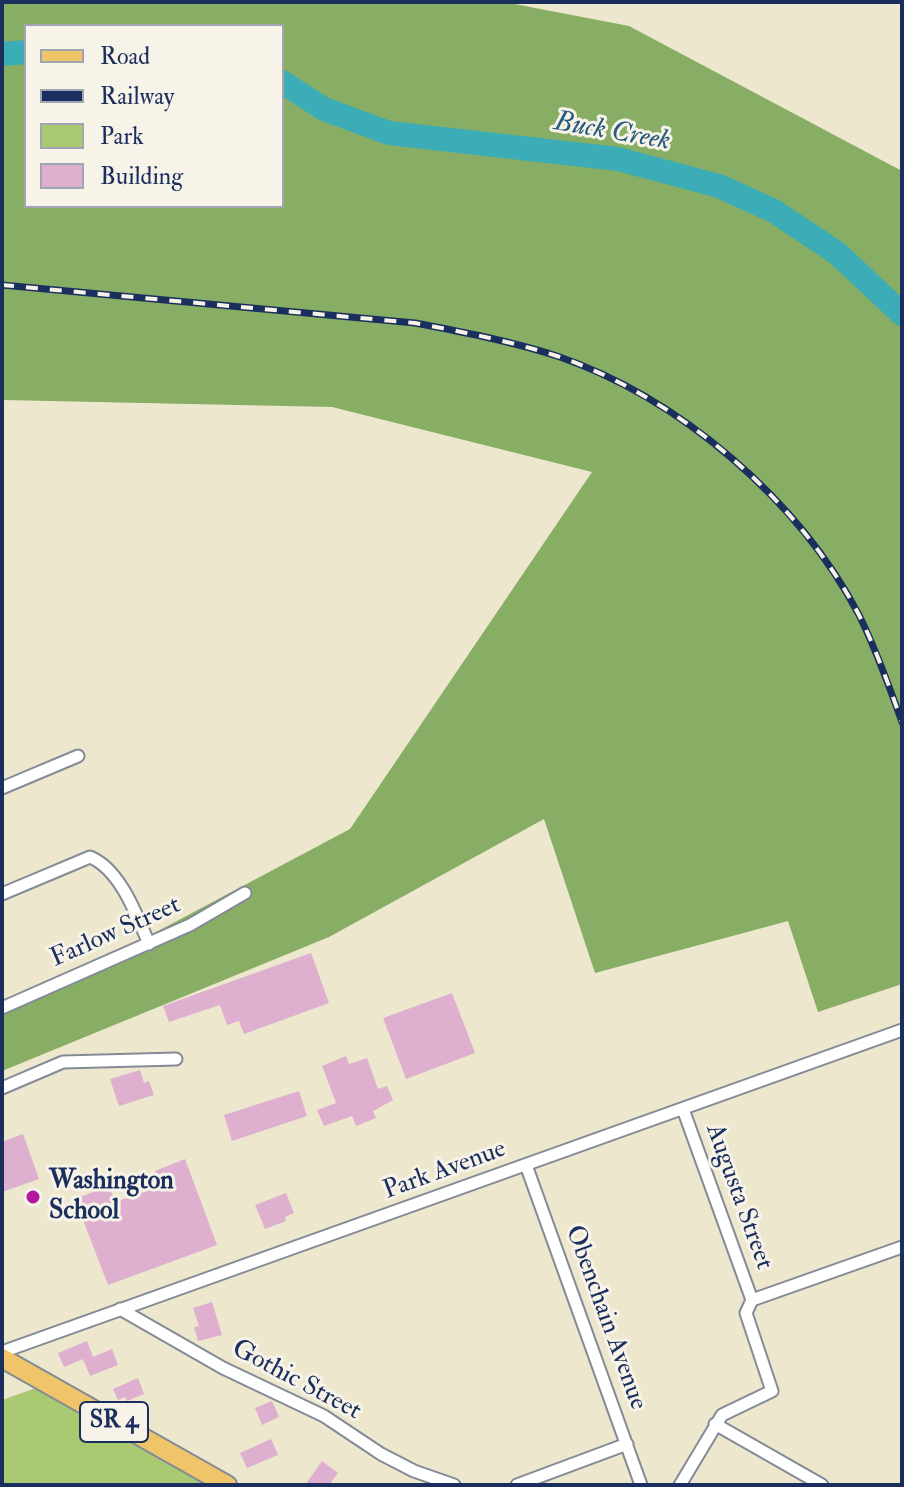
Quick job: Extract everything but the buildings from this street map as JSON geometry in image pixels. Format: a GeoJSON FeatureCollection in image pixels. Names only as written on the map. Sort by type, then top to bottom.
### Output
{"type":"FeatureCollection","features":[{"type":"Feature","properties":{"kind":"main road","name":"SR 4"},"geometry":{"type":"LineString","coordinates":[[2,1358],[227,1485]]}},
{"type":"Feature","properties":{"kind":"street"},"geometry":{"type":"LineString","coordinates":[[2,788],[78,756]]}},
{"type":"Feature","properties":{"kind":"street"},"geometry":{"type":"LineString","coordinates":[[2,894],[90,857],[99,860],[113,876],[149,944]]}},
{"type":"Feature","properties":{"kind":"street","name":"Farlow Street"},"geometry":{"type":"LineString","coordinates":[[2,1008],[190,925],[245,893]]}},
{"type":"Feature","properties":{"kind":"street","name":"Park Avenue"},"geometry":{"type":"LineString","coordinates":[[2,1352],[902,1030]]}},
{"type":"Feature","properties":{"kind":"street"},"geometry":{"type":"LineString","coordinates":[[2,1088],[63,1062],[78,1059],[176,1059]]}},
{"type":"Feature","properties":{"kind":"street","name":"Augusta Street"},"geometry":{"type":"LineString","coordinates":[[683,1109],[752,1300],[746,1313],[772,1391],[728,1411],[715,1424]]}},
{"type":"Feature","properties":{"kind":"street","name":"Obenchain Avenue"},"geometry":{"type":"LineString","coordinates":[[526,1165],[641,1485]]}},
{"type":"Feature","properties":{"kind":"street"},"geometry":{"type":"LineString","coordinates":[[752,1300],[902,1247]]}},
{"type":"Feature","properties":{"kind":"street","name":"Gothic Street"},"geometry":{"type":"LineString","coordinates":[[120,1309],[223,1368],[324,1416],[381,1454],[414,1471],[454,1485]]}},
{"type":"Feature","properties":{"kind":"street"},"geometry":{"type":"LineString","coordinates":[[680,1485],[715,1424],[822,1485]]}},
{"type":"Feature","properties":{"kind":"street"},"geometry":{"type":"LineString","coordinates":[[517,1485],[627,1444]]}},
{"type":"Feature","properties":{"kind":"green space"},"geometry":{"type":"Polygon","coordinates":[[[2,2],[504,2],[629,26],[902,171],[902,984],[818,1012],[788,921],[595,973],[544,819],[329,937],[2,1071],[2,1014],[350,829],[592,472],[332,407],[2,400],[2,2]]]}},
{"type":"Feature","properties":{"kind":"green space"},"geometry":{"type":"Polygon","coordinates":[[[47,1384],[220,1481],[208,1485],[2,1485],[2,1400],[47,1384]]]}},
{"type":"Feature","properties":{"kind":"waterway","name":"Buck Creek"},"geometry":{"type":"LineString","coordinates":[[2,54],[24,52]]}},
{"type":"Feature","properties":{"kind":"waterway","name":"Buck Creek"},"geometry":{"type":"LineString","coordinates":[[284,83],[324,109],[389,133],[618,159],[719,186],[774,211],[837,253],[902,314]]}},
{"type":"Feature","properties":{"kind":"railway"},"geometry":{"type":"LineString","coordinates":[[2,285],[415,323],[522,346],[603,374],[648,398],[732,458],[804,532],[859,615],[902,722]]}},
{"type":"Feature","properties":{"kind":"place","name":"Washington School"},"geometry":{"type":"Point","coordinates":[33,1197]}}]}
